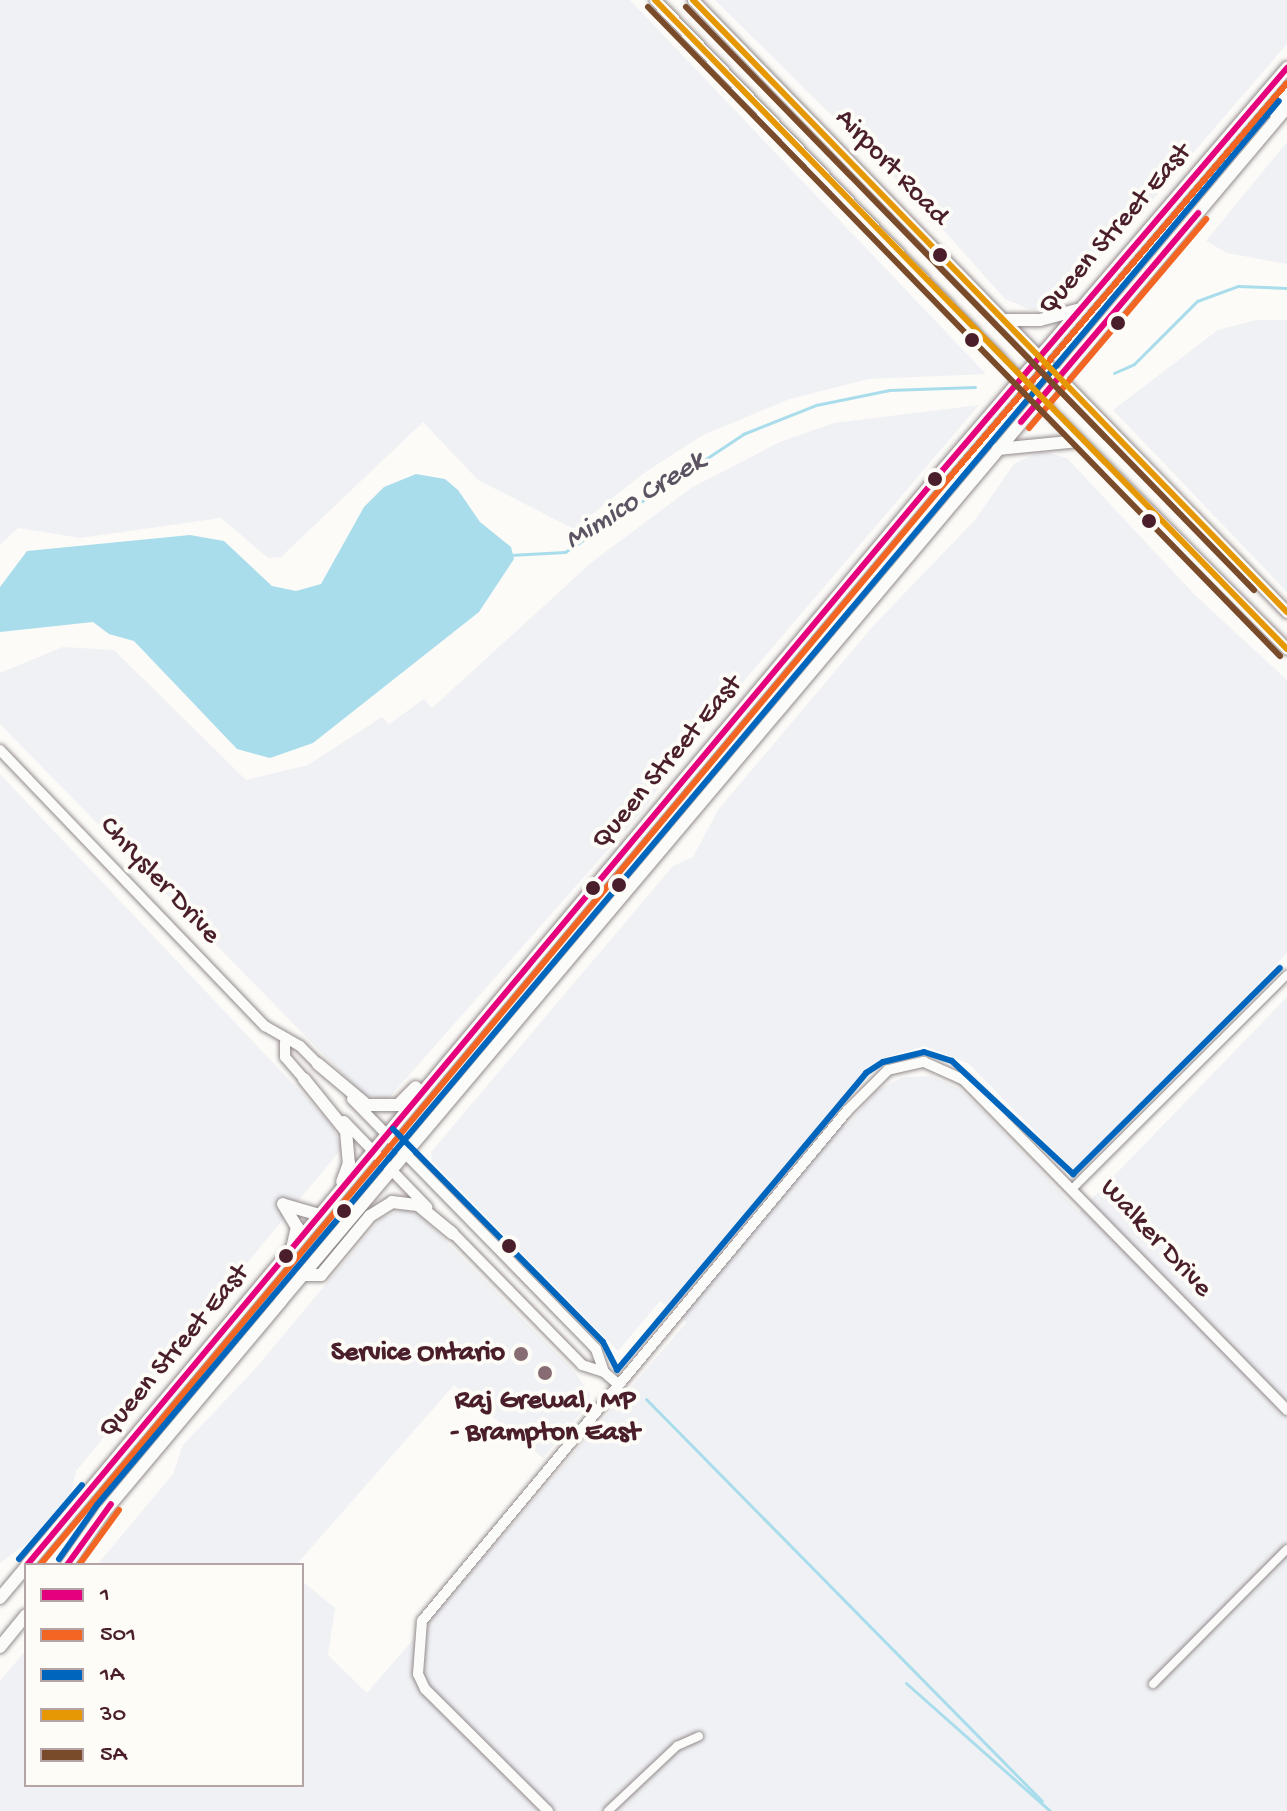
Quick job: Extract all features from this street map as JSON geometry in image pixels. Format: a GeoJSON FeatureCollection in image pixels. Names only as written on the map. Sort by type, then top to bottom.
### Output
{"type":"FeatureCollection","features":[{"type":"Feature","properties":{"kind":"main road","name":"Airport Road"},"geometry":{"type":"LineString","coordinates":[[655,0],[1079,441],[1287,649]]}},
{"type":"Feature","properties":{"kind":"main road","name":"Airport Road"},"geometry":{"type":"LineString","coordinates":[[693,0],[1287,612]]}},
{"type":"Feature","properties":{"kind":"main road","name":"Queen Street East"},"geometry":{"type":"LineString","coordinates":[[30,1563],[1019,379],[1287,68]]}},
{"type":"Feature","properties":{"kind":"main road"},"geometry":{"type":"LineString","coordinates":[[1275,121],[1275,109],[1287,94]]}},
{"type":"Feature","properties":{"kind":"main road","name":"Queen Street East"},"geometry":{"type":"LineString","coordinates":[[68,1563],[105,1511],[1287,107]]}},
{"type":"Feature","properties":{"kind":"main road"},"geometry":{"type":"LineString","coordinates":[[1004,320],[1040,320],[1078,310]]}},
{"type":"Feature","properties":{"kind":"main road"},"geometry":{"type":"LineString","coordinates":[[998,449],[1079,441]]}},
{"type":"Feature","properties":{"kind":"main road"},"geometry":{"type":"LineString","coordinates":[[318,1064],[361,1103],[382,1108],[403,1102],[440,1060],[451,1059]]}},
{"type":"Feature","properties":{"kind":"main road"},"geometry":{"type":"LineString","coordinates":[[291,1251],[297,1227],[283,1204],[320,1215],[347,1172],[349,1144],[342,1123],[304,1079]]}},
{"type":"Feature","properties":{"kind":"main road"},"geometry":{"type":"LineString","coordinates":[[303,1275],[321,1275],[377,1208],[392,1202],[418,1205],[453,1234]]}},
{"type":"Feature","properties":{"kind":"main road","name":"Queen Street East"},"geometry":{"type":"LineString","coordinates":[[0,1598],[24,1570]]}},
{"type":"Feature","properties":{"kind":"main road"},"geometry":{"type":"LineString","coordinates":[[0,1647],[24,1617]]}},
{"type":"Feature","properties":{"kind":"street","name":"Chrysler Drive"},"geometry":{"type":"LineString","coordinates":[[0,750],[218,979],[285,1042],[300,1046],[596,1349],[604,1372]]}},
{"type":"Feature","properties":{"kind":"street"},"geometry":{"type":"LineString","coordinates":[[1073,1188],[1287,975]]}},
{"type":"Feature","properties":{"kind":"street","name":"Chrysler Drive"},"geometry":{"type":"LineString","coordinates":[[285,1042],[285,1057],[373,1152],[582,1365],[604,1372]]}},
{"type":"Feature","properties":{"kind":"street","name":"Walker Drive"},"geometry":{"type":"LineString","coordinates":[[548,1811],[425,1689],[418,1674],[417,1640],[422,1621],[874,1079],[888,1070],[924,1062],[947,1069],[1073,1188],[1287,1410]]}},
{"type":"Feature","properties":{"kind":"street"},"geometry":{"type":"LineString","coordinates":[[604,1372],[618,1384]]}},
{"type":"Feature","properties":{"kind":"street"},"geometry":{"type":"LineString","coordinates":[[1153,1684],[1287,1549]]}},
{"type":"Feature","properties":{"kind":"street"},"geometry":{"type":"LineString","coordinates":[[608,1811],[677,1746],[699,1736]]}},
{"type":"Feature","properties":{"kind":"shaded area"},"geometry":{"type":"Polygon","coordinates":[[[0,0],[630,0],[986,374],[868,379],[790,399],[703,435],[644,473],[574,529],[478,480],[423,422],[281,557],[268,558],[221,518],[80,538],[18,528],[0,545],[0,0]]]}},
{"type":"Feature","properties":{"kind":"shaded area"},"geometry":{"type":"Polygon","coordinates":[[[715,0],[1287,0],[1287,44],[1136,219],[1125,223],[1071,294],[1054,306],[1031,310],[1005,299],[914,197],[715,0]]]}},
{"type":"Feature","properties":{"kind":"shaded area"},"geometry":{"type":"Polygon","coordinates":[[[1287,142],[1287,264],[1227,253],[1206,241],[1287,142]]]}},
{"type":"Feature","properties":{"kind":"shaded area"},"geometry":{"type":"Polygon","coordinates":[[[1256,320],[1287,320],[1287,592],[1113,410],[1218,330],[1256,320]]]}},
{"type":"Feature","properties":{"kind":"shaded area"},"geometry":{"type":"Polygon","coordinates":[[[979,405],[675,762],[645,808],[387,1100],[363,1095],[0,724],[0,673],[63,647],[114,650],[246,780],[308,765],[382,717],[389,724],[424,699],[432,708],[592,562],[691,488],[780,442],[834,423],[979,405]]]}},
{"type":"Feature","properties":{"kind":"shaded area"},"geometry":{"type":"Polygon","coordinates":[[[1042,451],[1067,458],[1195,595],[1287,680],[1287,953],[1078,1175],[969,1064],[925,1046],[881,1059],[830,1110],[846,1127],[876,1091],[903,1077],[931,1076],[958,1088],[978,1106],[1079,1212],[1287,997],[1287,1811],[0,1811],[0,1681],[24,1652],[24,1787],[304,1787],[304,1583],[335,1608],[328,1655],[367,1693],[687,1322],[660,1301],[618,1351],[432,1161],[431,1152],[673,866],[693,857],[718,810],[874,625],[975,520],[1014,464],[1042,451]]]}},
{"type":"Feature","properties":{"kind":"shaded area"},"geometry":{"type":"Polygon","coordinates":[[[0,774],[332,1125],[342,1148],[76,1471],[71,1495],[30,1541],[0,1563],[0,774]]]}},
{"type":"Feature","properties":{"kind":"shaded area"},"geometry":{"type":"Polygon","coordinates":[[[405,1209],[419,1214],[574,1371],[590,1394],[588,1404],[543,1458],[454,1385],[298,1563],[99,1563],[173,1474],[183,1445],[256,1368],[381,1218],[405,1209]]]}},
{"type":"Feature","properties":{"kind":"water"},"geometry":{"type":"Polygon","coordinates":[[[416,474],[445,479],[458,490],[480,522],[511,547],[514,559],[479,612],[313,743],[270,758],[237,749],[134,641],[109,634],[93,622],[0,632],[0,587],[27,551],[190,535],[224,541],[272,586],[296,591],[321,584],[364,507],[384,487],[416,474]]]}},
{"type":"Feature","properties":{"kind":"waterway","name":"Mimico Creek"},"geometry":{"type":"LineString","coordinates":[[1114,373],[1134,364],[1197,301],[1238,286],[1287,288]]}},
{"type":"Feature","properties":{"kind":"waterway","name":"Mimico Creek"},"geometry":{"type":"LineString","coordinates":[[510,555],[565,552],[743,434],[816,405],[889,390],[975,387]]}},
{"type":"Feature","properties":{"kind":"waterway"},"geometry":{"type":"LineString","coordinates":[[646,1399],[1042,1801]]}},
{"type":"Feature","properties":{"kind":"waterway"},"geometry":{"type":"LineString","coordinates":[[906,1683],[1050,1811]]}},
{"type":"Feature","properties":{"kind":"transit line","name":"30"},"geometry":{"type":"LineString","coordinates":[[655,0],[1287,649]]}},
{"type":"Feature","properties":{"kind":"transit line","name":"30"},"geometry":{"type":"LineString","coordinates":[[693,0],[1287,612]]}},
{"type":"Feature","properties":{"kind":"transit line","name":"5A"},"geometry":{"type":"LineString","coordinates":[[648,7],[1280,656]]}},
{"type":"Feature","properties":{"kind":"transit line","name":"5A"},"geometry":{"type":"LineString","coordinates":[[686,7],[1254,590]]}},
{"type":"Feature","properties":{"kind":"transit line","name":"1"},"geometry":{"type":"LineString","coordinates":[[29,1563],[942,471],[1287,68]]}},
{"type":"Feature","properties":{"kind":"transit line","name":"501"},"geometry":{"type":"LineString","coordinates":[[42,1563],[950,477],[1287,83]]}},
{"type":"Feature","properties":{"kind":"transit line","name":"1A"},"geometry":{"type":"LineString","coordinates":[[59,1559],[97,1505],[1279,101]]}},
{"type":"Feature","properties":{"kind":"transit line","name":"1"},"geometry":{"type":"LineString","coordinates":[[1021,422],[1198,213]]}},
{"type":"Feature","properties":{"kind":"transit line","name":"501"},"geometry":{"type":"LineString","coordinates":[[1029,428],[1206,219]]}},
{"type":"Feature","properties":{"kind":"transit line","name":"1A"},"geometry":{"type":"LineString","coordinates":[[393,1129],[603,1342],[617,1370],[866,1073],[883,1062],[924,1052],[952,1061],[1073,1174],[1280,968]]}},
{"type":"Feature","properties":{"kind":"transit line","name":"1A"},"geometry":{"type":"LineString","coordinates":[[19,1559],[82,1485]]}},
{"type":"Feature","properties":{"kind":"transit line","name":"1"},"geometry":{"type":"LineString","coordinates":[[68,1563],[111,1504]]}},
{"type":"Feature","properties":{"kind":"transit line","name":"501"},"geometry":{"type":"LineString","coordinates":[[80,1563],[119,1510]]}},
{"type":"Feature","properties":{"kind":"place","name":"Service Ontario"},"geometry":{"type":"Point","coordinates":[521,1354]}},
{"type":"Feature","properties":{"kind":"place","name":"Raj Grewal, MP - Brampton East"},"geometry":{"type":"Point","coordinates":[545,1373]}}]}
